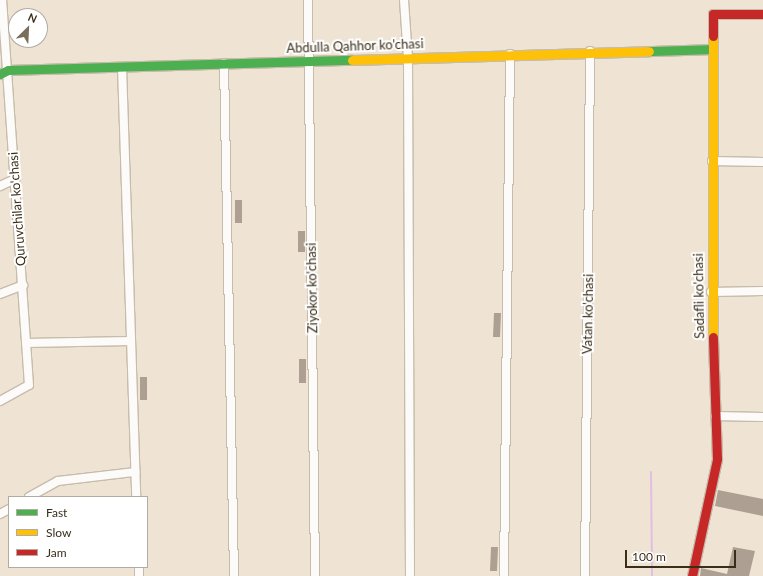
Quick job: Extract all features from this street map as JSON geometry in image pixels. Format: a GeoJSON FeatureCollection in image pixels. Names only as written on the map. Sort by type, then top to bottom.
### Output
{"type":"FeatureCollection","features":[{"type":"Feature","properties":{"kind":"street","name":"Quruvchilar ko'chasi"},"geometry":{"type":"LineString","coordinates":[[0,401],[29,385],[15,179],[4,72],[2,0]]}},
{"type":"Feature","properties":{"kind":"street","name":"Ziyokor ko'chasi"},"geometry":{"type":"LineString","coordinates":[[308,0],[315,576]]}},
{"type":"Feature","properties":{"kind":"street"},"geometry":{"type":"LineString","coordinates":[[404,0],[408,58],[410,576]]}},
{"type":"Feature","properties":{"kind":"street","name":"Sadafli ko'chasi"},"geometry":{"type":"LineString","coordinates":[[692,576],[717,459],[711,292],[711,49],[713,14],[763,14]]}},
{"type":"Feature","properties":{"kind":"street","name":"Abdulla Qahhor ko'chasi"},"geometry":{"type":"LineString","coordinates":[[4,72],[309,60],[590,51],[711,49]]}},
{"type":"Feature","properties":{"kind":"street","name":"Vatan ko'chasi"},"geometry":{"type":"LineString","coordinates":[[585,576],[590,51]]}},
{"type":"Feature","properties":{"kind":"street"},"geometry":{"type":"LineString","coordinates":[[504,576],[510,54]]}},
{"type":"Feature","properties":{"kind":"street"},"geometry":{"type":"LineString","coordinates":[[224,64],[234,576]]}},
{"type":"Feature","properties":{"kind":"street"},"geometry":{"type":"LineString","coordinates":[[122,67],[136,496]]}},
{"type":"Feature","properties":{"kind":"street"},"geometry":{"type":"LineString","coordinates":[[712,161],[763,162]]}},
{"type":"Feature","properties":{"kind":"street"},"geometry":{"type":"LineString","coordinates":[[0,186],[15,179]]}},
{"type":"Feature","properties":{"kind":"street"},"geometry":{"type":"LineString","coordinates":[[0,294],[23,285]]}},
{"type":"Feature","properties":{"kind":"street"},"geometry":{"type":"LineString","coordinates":[[711,292],[763,291]]}},
{"type":"Feature","properties":{"kind":"street"},"geometry":{"type":"LineString","coordinates":[[26,343],[131,341]]}},
{"type":"Feature","properties":{"kind":"street"},"geometry":{"type":"LineString","coordinates":[[715,416],[763,417]]}},
{"type":"Feature","properties":{"kind":"street"},"geometry":{"type":"LineString","coordinates":[[31,496],[58,480],[136,472]]}},
{"type":"Feature","properties":{"kind":"building"},"geometry":{"type":"Polygon","coordinates":[[[235,200],[242,200],[242,223],[235,223],[235,200]]]}},
{"type":"Feature","properties":{"kind":"building"},"geometry":{"type":"Polygon","coordinates":[[[298,231],[305,231],[305,252],[298,252],[298,231]]]}},
{"type":"Feature","properties":{"kind":"building"},"geometry":{"type":"Polygon","coordinates":[[[494,313],[501,313],[500,337],[493,337],[494,313]]]}},
{"type":"Feature","properties":{"kind":"building"},"geometry":{"type":"Polygon","coordinates":[[[299,359],[306,359],[306,383],[299,383],[299,359]]]}},
{"type":"Feature","properties":{"kind":"building"},"geometry":{"type":"Polygon","coordinates":[[[140,377],[147,377],[147,400],[140,400],[140,377]]]}},
{"type":"Feature","properties":{"kind":"building"},"geometry":{"type":"Polygon","coordinates":[[[718,490],[763,499],[763,516],[715,506],[718,490]]]}},
{"type":"Feature","properties":{"kind":"building"},"geometry":{"type":"Polygon","coordinates":[[[491,547],[498,547],[497,571],[490,571],[491,547]]]}},
{"type":"Feature","properties":{"kind":"building"},"geometry":{"type":"Polygon","coordinates":[[[733,547],[755,551],[749,576],[700,576],[701,568],[727,574],[733,547]]]}},
{"type":"Feature","properties":{"kind":"waterway"},"geometry":{"type":"LineString","coordinates":[[651,472],[652,576]]}},
{"type":"Feature","properties":{"kind":"traffic: fast"},"geometry":{"type":"LineString","coordinates":[[649,51],[711,49]]}},
{"type":"Feature","properties":{"kind":"traffic: fast"},"geometry":{"type":"LineString","coordinates":[[0,74],[8,70],[352,60]]}},
{"type":"Feature","properties":{"kind":"traffic: slow"},"geometry":{"type":"LineString","coordinates":[[713,36],[713,337]]}},
{"type":"Feature","properties":{"kind":"traffic: slow"},"geometry":{"type":"LineString","coordinates":[[352,60],[649,51]]}},
{"type":"Feature","properties":{"kind":"traffic: jam"},"geometry":{"type":"LineString","coordinates":[[713,36],[713,14],[763,14]]}},
{"type":"Feature","properties":{"kind":"traffic: jam"},"geometry":{"type":"LineString","coordinates":[[692,576],[717,459],[713,337]]}}]}
